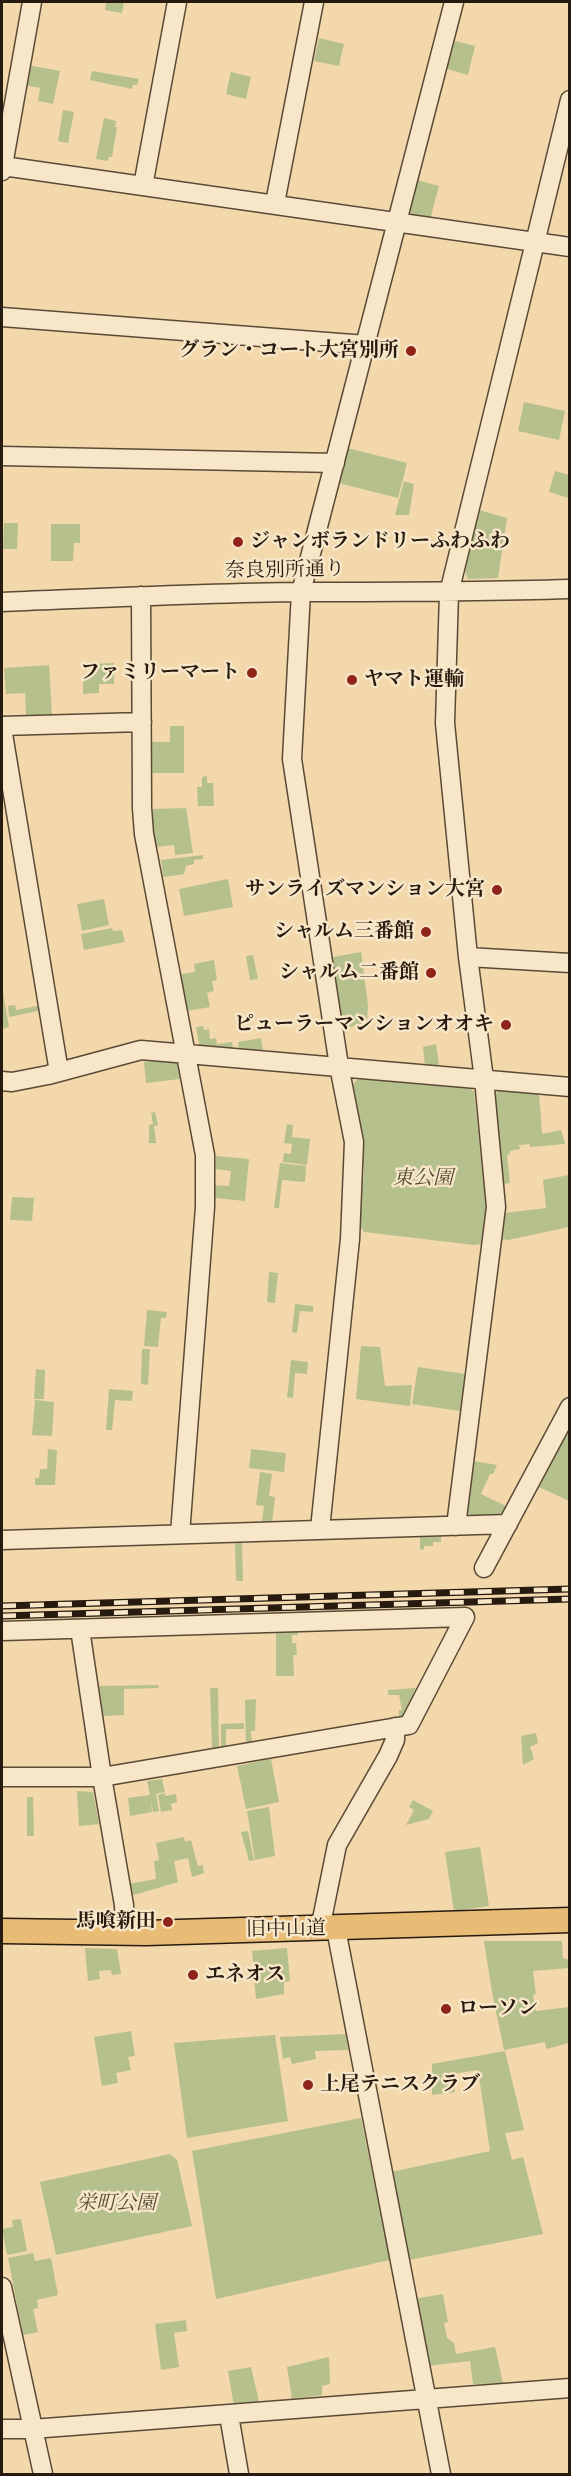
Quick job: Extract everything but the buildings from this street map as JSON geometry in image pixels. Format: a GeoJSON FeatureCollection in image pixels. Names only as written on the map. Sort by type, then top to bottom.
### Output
{"type":"FeatureCollection","features":[{"type":"Feature","properties":{"kind":"main road","name":"旧中山道"},"geometry":{"type":"LineString","coordinates":[[2,1931],[125,1934],[570,1920]]}},
{"type":"Feature","properties":{"kind":"street"},"geometry":{"type":"LineString","coordinates":[[32,2],[2,168],[275,203],[570,247]]}},
{"type":"Feature","properties":{"kind":"street"},"geometry":{"type":"LineString","coordinates":[[143,186],[177,2]]}},
{"type":"Feature","properties":{"kind":"street"},"geometry":{"type":"LineString","coordinates":[[275,203],[314,2]]}},
{"type":"Feature","properties":{"kind":"street"},"geometry":{"type":"LineString","coordinates":[[320,1529],[353,1190],[354,1142],[339,1066],[292,759],[301,592],[454,2]]}},
{"type":"Feature","properties":{"kind":"street"},"geometry":{"type":"LineString","coordinates":[[456,1526],[496,1207],[445,723],[449,593],[570,100]]}},
{"type":"Feature","properties":{"kind":"street"},"geometry":{"type":"LineString","coordinates":[[2,317],[366,345]]}},
{"type":"Feature","properties":{"kind":"street"},"geometry":{"type":"LineString","coordinates":[[2,456],[335,463]]}},
{"type":"Feature","properties":{"kind":"street","name":"奈良別所通り"},"geometry":{"type":"LineString","coordinates":[[2,602],[301,592],[449,593],[570,589]]}},
{"type":"Feature","properties":{"kind":"street"},"geometry":{"type":"LineString","coordinates":[[141,596],[144,834],[205,1155],[205,1208],[180,1534]]}},
{"type":"Feature","properties":{"kind":"street"},"geometry":{"type":"LineString","coordinates":[[59,1072],[2,727],[142,722]]}},
{"type":"Feature","properties":{"kind":"street"},"geometry":{"type":"LineString","coordinates":[[468,957],[570,963]]}},
{"type":"Feature","properties":{"kind":"street"},"geometry":{"type":"LineString","coordinates":[[2,1081],[12,1082],[59,1072],[141,1050],[570,1087]]}},
{"type":"Feature","properties":{"kind":"street"},"geometry":{"type":"LineString","coordinates":[[484,1568],[570,1407]]}},
{"type":"Feature","properties":{"kind":"street"},"geometry":{"type":"LineString","coordinates":[[2,1540],[507,1524]]}},
{"type":"Feature","properties":{"kind":"street"},"geometry":{"type":"LineString","coordinates":[[2,1631],[465,1617],[409,1725],[102,1778],[2,1777]]}},
{"type":"Feature","properties":{"kind":"street"},"geometry":{"type":"LineString","coordinates":[[80,1629],[124,1905],[125,1934]]}},
{"type":"Feature","properties":{"kind":"street"},"geometry":{"type":"LineString","coordinates":[[395,1727],[395,1740],[388,1756],[337,1845],[328,1929],[441,2475]]}},
{"type":"Feature","properties":{"kind":"street"},"geometry":{"type":"LineString","coordinates":[[2,2287],[43,2475]]}},
{"type":"Feature","properties":{"kind":"street"},"geometry":{"type":"LineString","coordinates":[[2,2429],[32,2429],[229,2415],[570,2388]]}},
{"type":"Feature","properties":{"kind":"street"},"geometry":{"type":"LineString","coordinates":[[229,2415],[239,2475]]}},
{"type":"Feature","properties":{"kind":"green space"},"geometry":{"type":"Polygon","coordinates":[[[106,2],[124,2],[122,13],[105,10],[106,2]]]}},
{"type":"Feature","properties":{"kind":"green space"},"geometry":{"type":"Polygon","coordinates":[[[319,38],[344,44],[339,66],[314,61],[319,38]]]}},
{"type":"Feature","properties":{"kind":"green space"},"geometry":{"type":"Polygon","coordinates":[[[455,41],[475,46],[468,75],[447,69],[455,41]]]}},
{"type":"Feature","properties":{"kind":"green space"},"geometry":{"type":"Polygon","coordinates":[[[28,65],[60,71],[53,104],[38,101],[40,88],[24,85],[28,65]]]}},
{"type":"Feature","properties":{"kind":"green space"},"geometry":{"type":"Polygon","coordinates":[[[92,71],[139,79],[137,85],[133,85],[132,89],[90,80],[92,71]]]}},
{"type":"Feature","properties":{"kind":"green space"},"geometry":{"type":"Polygon","coordinates":[[[231,72],[251,77],[246,99],[226,94],[231,72]]]}},
{"type":"Feature","properties":{"kind":"green space"},"geometry":{"type":"Polygon","coordinates":[[[63,110],[74,112],[68,143],[58,141],[63,110]]]}},
{"type":"Feature","properties":{"kind":"green space"},"geometry":{"type":"Polygon","coordinates":[[[104,118],[116,121],[115,127],[117,127],[112,157],[109,157],[108,161],[96,159],[104,118]]]}},
{"type":"Feature","properties":{"kind":"green space"},"geometry":{"type":"Polygon","coordinates":[[[417,180],[439,186],[430,220],[413,217],[409,209],[417,180]]]}},
{"type":"Feature","properties":{"kind":"green space"},"geometry":{"type":"Polygon","coordinates":[[[524,402],[565,411],[559,440],[518,431],[524,402]]]}},
{"type":"Feature","properties":{"kind":"green space"},"geometry":{"type":"Polygon","coordinates":[[[347,448],[407,463],[398,498],[338,483],[347,448]]]}},
{"type":"Feature","properties":{"kind":"green space"},"geometry":{"type":"Polygon","coordinates":[[[555,471],[569,475],[569,498],[549,492],[555,471]]]}},
{"type":"Feature","properties":{"kind":"green space"},"geometry":{"type":"Polygon","coordinates":[[[404,481],[414,484],[409,515],[395,515],[404,481]]]}},
{"type":"Feature","properties":{"kind":"green space"},"geometry":{"type":"Polygon","coordinates":[[[479,510],[507,518],[498,578],[468,579],[464,569],[479,510]]]}},
{"type":"Feature","properties":{"kind":"green space"},"geometry":{"type":"Polygon","coordinates":[[[4,523],[18,523],[17,549],[3,549],[4,523]]]}},
{"type":"Feature","properties":{"kind":"green space"},"geometry":{"type":"Polygon","coordinates":[[[51,524],[80,524],[80,543],[74,543],[73,561],[51,561],[51,524]]]}},
{"type":"Feature","properties":{"kind":"green space"},"geometry":{"type":"Polygon","coordinates":[[[114,663],[114,684],[99,684],[99,693],[83,694],[83,675],[91,674],[90,664],[114,663]]]}},
{"type":"Feature","properties":{"kind":"green space"},"geometry":{"type":"Polygon","coordinates":[[[49,665],[52,715],[26,716],[25,693],[6,694],[4,668],[49,665]]]}},
{"type":"Feature","properties":{"kind":"green space"},"geometry":{"type":"Polygon","coordinates":[[[170,726],[184,726],[184,773],[152,773],[152,742],[170,742],[170,726]]]}},
{"type":"Feature","properties":{"kind":"green space"},"geometry":{"type":"Polygon","coordinates":[[[207,776],[207,783],[213,783],[214,806],[198,806],[197,787],[202,787],[202,777],[207,776]]]}},
{"type":"Feature","properties":{"kind":"green space"},"geometry":{"type":"Polygon","coordinates":[[[186,808],[193,853],[175,855],[174,845],[156,847],[152,826],[153,809],[186,808]]]}},
{"type":"Feature","properties":{"kind":"green space"},"geometry":{"type":"Polygon","coordinates":[[[203,855],[203,859],[194,860],[194,864],[186,866],[184,874],[163,877],[161,860],[203,855]]]}},
{"type":"Feature","properties":{"kind":"green space"},"geometry":{"type":"Polygon","coordinates":[[[228,879],[233,907],[184,916],[179,889],[228,879]]]}},
{"type":"Feature","properties":{"kind":"green space"},"geometry":{"type":"Polygon","coordinates":[[[104,899],[109,925],[82,931],[77,904],[104,899]]]}},
{"type":"Feature","properties":{"kind":"green space"},"geometry":{"type":"Polygon","coordinates":[[[112,928],[113,931],[122,930],[125,942],[84,950],[81,934],[112,928]]]}},
{"type":"Feature","properties":{"kind":"green space"},"geometry":{"type":"Polygon","coordinates":[[[361,952],[368,1005],[367,1022],[343,1029],[333,957],[361,952]]]}},
{"type":"Feature","properties":{"kind":"green space"},"geometry":{"type":"Polygon","coordinates":[[[253,955],[258,979],[250,980],[246,956],[253,955]]]}},
{"type":"Feature","properties":{"kind":"green space"},"geometry":{"type":"Polygon","coordinates":[[[214,960],[217,980],[212,981],[214,991],[207,993],[210,1007],[187,1011],[181,974],[195,972],[194,964],[214,960]]]}},
{"type":"Feature","properties":{"kind":"green space"},"geometry":{"type":"Polygon","coordinates":[[[2,987],[9,1027],[2,1029],[2,987]]]}},
{"type":"Feature","properties":{"kind":"green space"},"geometry":{"type":"Polygon","coordinates":[[[15,1005],[16,1010],[42,1005],[43,1010],[9,1017],[8,1006],[15,1005]]]}},
{"type":"Feature","properties":{"kind":"green space"},"geometry":{"type":"Polygon","coordinates":[[[203,1026],[204,1030],[209,1029],[210,1039],[216,1038],[217,1044],[232,1042],[233,1049],[207,1048],[199,1044],[196,1027],[203,1026]]]}},
{"type":"Feature","properties":{"kind":"green space"},"geometry":{"type":"Polygon","coordinates":[[[261,1038],[263,1050],[239,1050],[238,1042],[261,1038]]]}},
{"type":"Feature","properties":{"kind":"green space"},"geometry":{"type":"Polygon","coordinates":[[[436,1044],[439,1065],[425,1065],[423,1047],[436,1044]]]}},
{"type":"Feature","properties":{"kind":"green space"},"geometry":{"type":"Polygon","coordinates":[[[170,1058],[179,1066],[180,1079],[146,1083],[144,1062],[170,1058]]]}},
{"type":"Feature","properties":{"kind":"green space","name":"東公園"},"geometry":{"type":"Polygon","coordinates":[[[359,1078],[468,1087],[474,1092],[486,1209],[482,1244],[474,1245],[364,1232],[359,1224],[364,1171],[353,1084],[359,1078]]]}},
{"type":"Feature","properties":{"kind":"green space"},"geometry":{"type":"Polygon","coordinates":[[[501,1088],[539,1092],[542,1134],[561,1130],[565,1144],[530,1147],[530,1144],[519,1145],[520,1149],[510,1151],[507,1155],[510,1183],[502,1184],[493,1097],[501,1088]]]}},
{"type":"Feature","properties":{"kind":"green space"},"geometry":{"type":"Polygon","coordinates":[[[155,1112],[158,1125],[154,1126],[156,1143],[149,1143],[149,1125],[153,1124],[151,1113],[155,1112]]]}},
{"type":"Feature","properties":{"kind":"green space"},"geometry":{"type":"Polygon","coordinates":[[[287,1124],[293,1125],[292,1137],[310,1139],[307,1165],[283,1162],[284,1153],[291,1154],[292,1144],[284,1143],[287,1124]]]}},
{"type":"Feature","properties":{"kind":"green space"},"geometry":{"type":"Polygon","coordinates":[[[216,1156],[249,1159],[245,1201],[215,1198],[214,1185],[229,1186],[231,1171],[215,1169],[216,1156]]]}},
{"type":"Feature","properties":{"kind":"green space"},"geometry":{"type":"Polygon","coordinates":[[[280,1163],[306,1166],[305,1182],[282,1180],[279,1208],[274,1208],[280,1163]]]}},
{"type":"Feature","properties":{"kind":"green space"},"geometry":{"type":"Polygon","coordinates":[[[569,1175],[569,1227],[508,1240],[500,1239],[504,1213],[546,1208],[543,1180],[569,1175]]]}},
{"type":"Feature","properties":{"kind":"green space"},"geometry":{"type":"Polygon","coordinates":[[[12,1197],[34,1198],[32,1221],[10,1220],[12,1197]]]}},
{"type":"Feature","properties":{"kind":"green space"},"geometry":{"type":"Polygon","coordinates":[[[269,1272],[278,1273],[275,1303],[267,1302],[269,1272]]]}},
{"type":"Feature","properties":{"kind":"green space"},"geometry":{"type":"Polygon","coordinates":[[[295,1304],[313,1306],[313,1312],[300,1311],[297,1333],[292,1332],[295,1304]]]}},
{"type":"Feature","properties":{"kind":"green space"},"geometry":{"type":"Polygon","coordinates":[[[147,1310],[167,1312],[166,1318],[161,1318],[158,1347],[144,1346],[147,1310]]]}},
{"type":"Feature","properties":{"kind":"green space"},"geometry":{"type":"Polygon","coordinates":[[[361,1346],[380,1347],[385,1386],[412,1385],[410,1406],[356,1399],[361,1346]]]}},
{"type":"Feature","properties":{"kind":"green space"},"geometry":{"type":"Polygon","coordinates":[[[142,1349],[150,1349],[148,1385],[141,1384],[142,1349]]]}},
{"type":"Feature","properties":{"kind":"green space"},"geometry":{"type":"Polygon","coordinates":[[[291,1360],[308,1362],[307,1374],[295,1373],[293,1398],[287,1397],[291,1360]]]}},
{"type":"Feature","properties":{"kind":"green space"},"geometry":{"type":"Polygon","coordinates":[[[418,1367],[465,1374],[460,1411],[412,1404],[418,1367]]]}},
{"type":"Feature","properties":{"kind":"green space"},"geometry":{"type":"Polygon","coordinates":[[[36,1369],[45,1370],[44,1399],[34,1399],[36,1369]]]}},
{"type":"Feature","properties":{"kind":"green space"},"geometry":{"type":"Polygon","coordinates":[[[109,1389],[133,1391],[132,1401],[115,1400],[112,1430],[106,1430],[109,1389]]]}},
{"type":"Feature","properties":{"kind":"green space"},"geometry":{"type":"Polygon","coordinates":[[[35,1400],[54,1402],[52,1436],[32,1435],[35,1400]]]}},
{"type":"Feature","properties":{"kind":"green space"},"geometry":{"type":"Polygon","coordinates":[[[569,1429],[570,1501],[539,1487],[569,1429]]]}},
{"type":"Feature","properties":{"kind":"green space"},"geometry":{"type":"Polygon","coordinates":[[[48,1449],[57,1450],[55,1485],[35,1485],[35,1478],[39,1478],[40,1469],[47,1469],[48,1449]]]}},
{"type":"Feature","properties":{"kind":"green space"},"geometry":{"type":"Polygon","coordinates":[[[251,1449],[286,1453],[284,1472],[249,1468],[251,1449]]]}},
{"type":"Feature","properties":{"kind":"green space"},"geometry":{"type":"Polygon","coordinates":[[[474,1461],[497,1465],[481,1494],[508,1507],[498,1516],[472,1517],[465,1510],[474,1461]]]}},
{"type":"Feature","properties":{"kind":"green space"},"geometry":{"type":"Polygon","coordinates":[[[260,1472],[272,1474],[269,1496],[275,1497],[272,1523],[262,1521],[264,1506],[256,1505],[260,1472]]]}},
{"type":"Feature","properties":{"kind":"green space"},"geometry":{"type":"Polygon","coordinates":[[[441,1535],[441,1542],[433,1542],[433,1546],[424,1546],[424,1549],[420,1550],[420,1536],[441,1535]]]}},
{"type":"Feature","properties":{"kind":"green space"},"geometry":{"type":"Polygon","coordinates":[[[242,1542],[243,1581],[236,1581],[235,1543],[242,1542]]]}},
{"type":"Feature","properties":{"kind":"green space"},"geometry":{"type":"Polygon","coordinates":[[[297,1628],[298,1635],[292,1635],[292,1643],[296,1643],[297,1655],[293,1655],[294,1676],[276,1676],[276,1629],[297,1628]]]}},
{"type":"Feature","properties":{"kind":"green space"},"geometry":{"type":"Polygon","coordinates":[[[158,1685],[159,1688],[124,1689],[124,1715],[103,1716],[99,1686],[158,1685]]]}},
{"type":"Feature","properties":{"kind":"green space"},"geometry":{"type":"Polygon","coordinates":[[[210,1688],[218,1688],[219,1748],[212,1748],[210,1688]]]}},
{"type":"Feature","properties":{"kind":"green space"},"geometry":{"type":"Polygon","coordinates":[[[416,1688],[402,1717],[399,1717],[399,1710],[402,1710],[399,1695],[388,1695],[388,1690],[416,1688]]]}},
{"type":"Feature","properties":{"kind":"green space"},"geometry":{"type":"Polygon","coordinates":[[[256,1699],[255,1731],[251,1731],[252,1745],[246,1746],[245,1700],[256,1699]]]}},
{"type":"Feature","properties":{"kind":"green space"},"geometry":{"type":"Polygon","coordinates":[[[244,1723],[244,1729],[226,1729],[226,1747],[221,1747],[221,1724],[244,1723]]]}},
{"type":"Feature","properties":{"kind":"green space"},"geometry":{"type":"Polygon","coordinates":[[[536,1733],[538,1743],[530,1747],[534,1759],[523,1765],[521,1736],[536,1733]]]}},
{"type":"Feature","properties":{"kind":"green space"},"geometry":{"type":"Polygon","coordinates":[[[271,1759],[279,1802],[246,1809],[237,1766],[271,1759]]]}},
{"type":"Feature","properties":{"kind":"green space"},"geometry":{"type":"Polygon","coordinates":[[[162,1779],[165,1792],[156,1794],[159,1811],[153,1812],[151,1801],[152,1812],[130,1816],[128,1798],[150,1795],[147,1781],[162,1779]]]}},
{"type":"Feature","properties":{"kind":"green space"},"geometry":{"type":"Polygon","coordinates":[[[77,1791],[93,1792],[99,1824],[79,1826],[77,1791]]]}},
{"type":"Feature","properties":{"kind":"green space"},"geometry":{"type":"Polygon","coordinates":[[[165,1793],[165,1796],[176,1794],[177,1802],[171,1804],[172,1810],[161,1812],[158,1795],[165,1793]]]}},
{"type":"Feature","properties":{"kind":"green space"},"geometry":{"type":"Polygon","coordinates":[[[27,1797],[33,1797],[34,1836],[27,1836],[27,1797]]]}},
{"type":"Feature","properties":{"kind":"green space"},"geometry":{"type":"Polygon","coordinates":[[[413,1800],[433,1811],[429,1819],[406,1825],[414,1810],[409,1807],[413,1800]]]}},
{"type":"Feature","properties":{"kind":"green space"},"geometry":{"type":"Polygon","coordinates":[[[269,1807],[275,1856],[255,1860],[247,1811],[269,1807]]]}},
{"type":"Feature","properties":{"kind":"green space"},"geometry":{"type":"Polygon","coordinates":[[[248,1831],[254,1860],[249,1861],[241,1832],[248,1831]]]}},
{"type":"Feature","properties":{"kind":"green space"},"geometry":{"type":"Polygon","coordinates":[[[184,1837],[185,1842],[191,1840],[198,1866],[203,1865],[204,1873],[192,1877],[188,1858],[174,1861],[178,1882],[134,1895],[129,1891],[128,1884],[156,1879],[154,1861],[159,1860],[156,1843],[184,1837]]]}},
{"type":"Feature","properties":{"kind":"green space"},"geometry":{"type":"Polygon","coordinates":[[[480,1847],[489,1906],[454,1911],[445,1852],[480,1847]]]}},
{"type":"Feature","properties":{"kind":"green space"},"geometry":{"type":"Polygon","coordinates":[[[484,1941],[562,1941],[563,1958],[569,1960],[569,1968],[533,1971],[536,1994],[533,1995],[536,2011],[569,2007],[569,2043],[546,2049],[545,2042],[504,2050],[484,1941]]]}},
{"type":"Feature","properties":{"kind":"green space"},"geometry":{"type":"Polygon","coordinates":[[[85,1948],[117,1949],[121,1974],[112,1975],[111,1970],[99,1971],[100,1979],[88,1981],[85,1948]]]}},
{"type":"Feature","properties":{"kind":"green space"},"geometry":{"type":"Polygon","coordinates":[[[287,1948],[290,1981],[284,1982],[284,1994],[256,1999],[252,1951],[287,1948]]]}},
{"type":"Feature","properties":{"kind":"green space"},"geometry":{"type":"Polygon","coordinates":[[[131,2031],[135,2056],[128,2057],[131,2070],[116,2073],[118,2083],[102,2086],[94,2037],[131,2031]]]}},
{"type":"Feature","properties":{"kind":"green space"},"geometry":{"type":"Polygon","coordinates":[[[346,2034],[348,2050],[315,2051],[316,2059],[292,2064],[290,2057],[283,2059],[280,2037],[346,2034]]]}},
{"type":"Feature","properties":{"kind":"green space"},"geometry":{"type":"Polygon","coordinates":[[[275,2035],[288,2121],[187,2138],[174,2043],[275,2035]]]}},
{"type":"Feature","properties":{"kind":"green space"},"geometry":{"type":"Polygon","coordinates":[[[505,2051],[524,2130],[505,2133],[512,2160],[523,2157],[543,2234],[409,2260],[391,2172],[490,2151],[478,2070],[453,2074],[455,2092],[432,2095],[432,2064],[505,2051]]]}},
{"type":"Feature","properties":{"kind":"green space"},"geometry":{"type":"Polygon","coordinates":[[[361,2118],[390,2260],[216,2299],[192,2151],[361,2118]]]}},
{"type":"Feature","properties":{"kind":"green space","name":"栄町公園"},"geometry":{"type":"Polygon","coordinates":[[[170,2154],[177,2160],[192,2226],[56,2255],[40,2182],[170,2154]]]}},
{"type":"Feature","properties":{"kind":"green space"},"geometry":{"type":"Polygon","coordinates":[[[21,2219],[27,2251],[7,2255],[2,2229],[13,2227],[12,2220],[21,2219]]]}},
{"type":"Feature","properties":{"kind":"green space"},"geometry":{"type":"Polygon","coordinates":[[[33,2253],[35,2261],[51,2258],[58,2295],[37,2300],[38,2308],[33,2309],[38,2332],[23,2335],[8,2258],[33,2253]]]}},
{"type":"Feature","properties":{"kind":"green space"},"geometry":{"type":"Polygon","coordinates":[[[443,2294],[448,2322],[444,2323],[447,2338],[454,2343],[456,2354],[495,2347],[503,2383],[473,2384],[470,2361],[427,2366],[414,2299],[443,2294]]]}},
{"type":"Feature","properties":{"kind":"green space"},"geometry":{"type":"Polygon","coordinates":[[[186,2320],[187,2331],[174,2333],[179,2367],[161,2370],[155,2324],[186,2320]]]}},
{"type":"Feature","properties":{"kind":"green space"},"geometry":{"type":"Polygon","coordinates":[[[329,2357],[330,2384],[322,2386],[322,2395],[292,2399],[287,2367],[329,2357]]]}},
{"type":"Feature","properties":{"kind":"green space"},"geometry":{"type":"Polygon","coordinates":[[[251,2367],[259,2402],[234,2406],[228,2371],[251,2367]]]}},
{"type":"Feature","properties":{"kind":"railway"},"geometry":{"type":"LineString","coordinates":[[2,1606],[570,1589]]}},
{"type":"Feature","properties":{"kind":"railway"},"geometry":{"type":"LineString","coordinates":[[2,1616],[570,1599]]}},
{"type":"Feature","properties":{"kind":"place","name":"グラン・コート大宮別所"},"geometry":{"type":"Point","coordinates":[411,351]}},
{"type":"Feature","properties":{"kind":"place","name":"ジャンボランドリーふわふわ"},"geometry":{"type":"Point","coordinates":[238,542]}},
{"type":"Feature","properties":{"kind":"place","name":"ファミリーマート"},"geometry":{"type":"Point","coordinates":[252,673]}},
{"type":"Feature","properties":{"kind":"place","name":"ヤマト運輸"},"geometry":{"type":"Point","coordinates":[352,680]}},
{"type":"Feature","properties":{"kind":"place","name":"サンライズマンション大宮"},"geometry":{"type":"Point","coordinates":[497,890]}},
{"type":"Feature","properties":{"kind":"place","name":"シャルム三番館"},"geometry":{"type":"Point","coordinates":[426,932]}},
{"type":"Feature","properties":{"kind":"place","name":"シャルム二番館"},"geometry":{"type":"Point","coordinates":[431,973]}},
{"type":"Feature","properties":{"kind":"place","name":"ピューラーマンションオオキ"},"geometry":{"type":"Point","coordinates":[506,1025]}},
{"type":"Feature","properties":{"kind":"place","name":"馬喰新田"},"geometry":{"type":"Point","coordinates":[168,1922]}},
{"type":"Feature","properties":{"kind":"place","name":"エネオス"},"geometry":{"type":"Point","coordinates":[193,1975]}},
{"type":"Feature","properties":{"kind":"place","name":"ローソン"},"geometry":{"type":"Point","coordinates":[446,2009]}},
{"type":"Feature","properties":{"kind":"place","name":"上尾テニスクラブ"},"geometry":{"type":"Point","coordinates":[308,2085]}}]}
